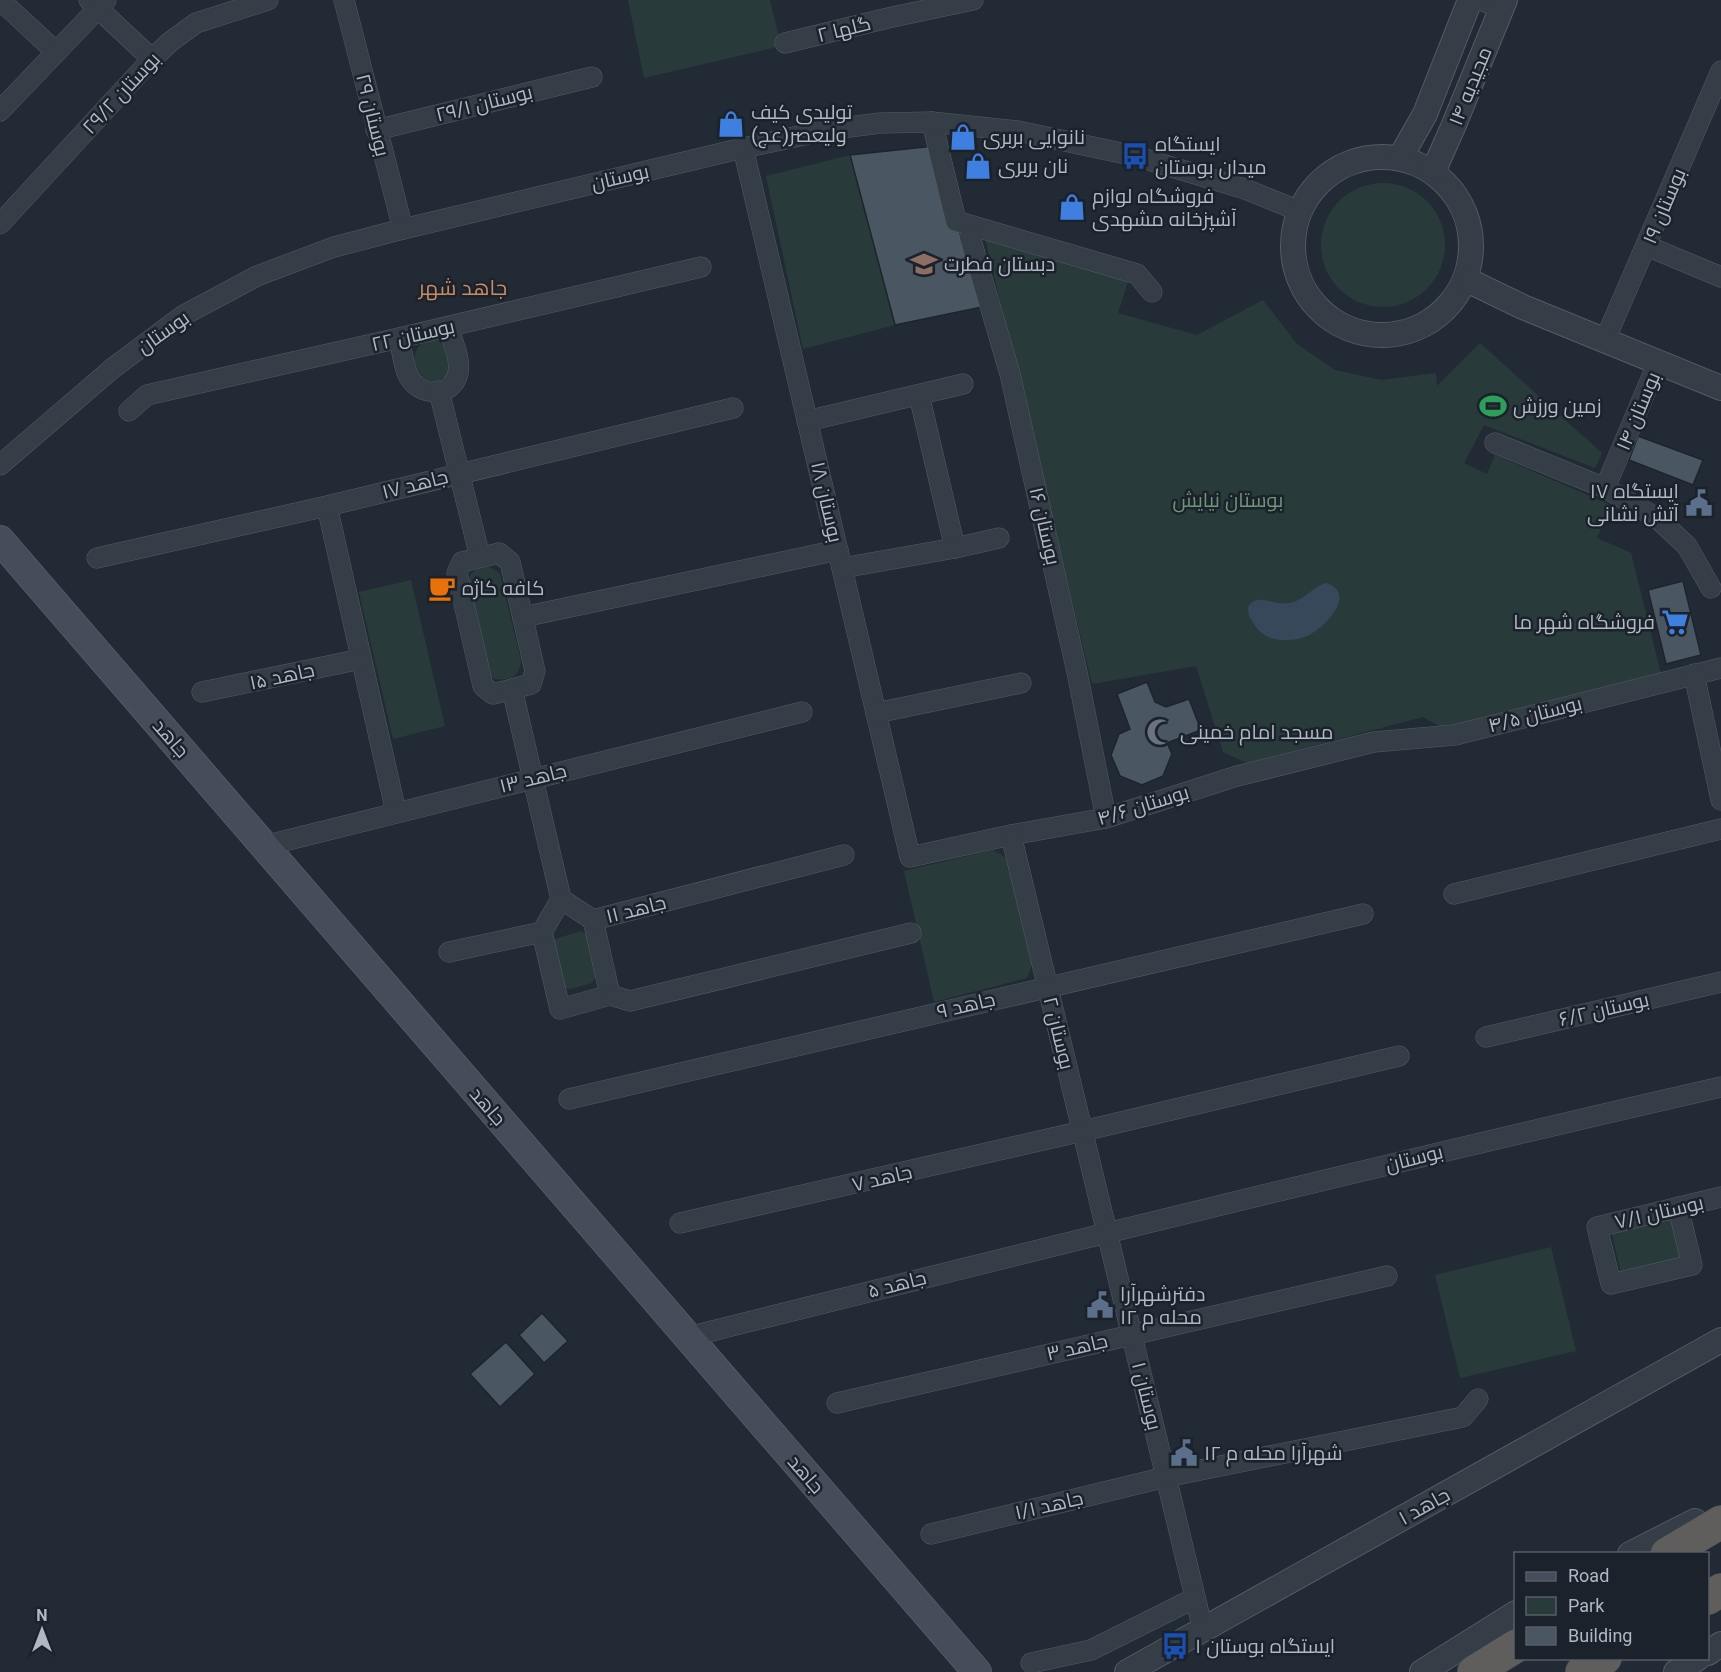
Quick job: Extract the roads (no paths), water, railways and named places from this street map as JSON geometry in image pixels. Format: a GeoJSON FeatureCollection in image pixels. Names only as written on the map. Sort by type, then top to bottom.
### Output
{"type":"FeatureCollection","features":[{"type":"Feature","properties":{"kind":"highway"},"geometry":{"type":"LineString","coordinates":[[1670,1552],[1721,1522]]}},
{"type":"Feature","properties":{"kind":"highway"},"geometry":{"type":"LineString","coordinates":[[1474,1672],[1514,1647]]}},
{"type":"Feature","properties":{"kind":"highway"},"geometry":{"type":"LineString","coordinates":[[1582,1672],[1603,1660]]}},
{"type":"Feature","properties":{"kind":"main road","name":"جاهد"},"geometry":{"type":"LineString","coordinates":[[0,540],[977,1672]]}},
{"type":"Feature","properties":{"kind":"street"},"geometry":{"type":"LineString","coordinates":[[0,0],[56,52]]}},
{"type":"Feature","properties":{"kind":"street","name":"بوستان ۲۹/۲"},"geometry":{"type":"LineString","coordinates":[[0,224],[170,42],[196,23],[268,0]]}},
{"type":"Feature","properties":{"kind":"street","name":"بوستان ۲۹"},"geometry":{"type":"LineString","coordinates":[[344,0],[403,229]]}},
{"type":"Feature","properties":{"kind":"street","name":"گلها ۲"},"geometry":{"type":"LineString","coordinates":[[785,44],[886,9],[973,0]]}},
{"type":"Feature","properties":{"kind":"street"},"geometry":{"type":"LineString","coordinates":[[1400,158],[1425,114],[1470,0]]}},
{"type":"Feature","properties":{"kind":"street"},"geometry":{"type":"LineString","coordinates":[[0,111],[56,52],[98,3],[152,59]]}},
{"type":"Feature","properties":{"kind":"street","name":"مجیدیه ۱۴"},"geometry":{"type":"LineString","coordinates":[[1433,171],[1454,127],[1496,3]]}},
{"type":"Feature","properties":{"kind":"street","name":"بوستان ۱۹"},"geometry":{"type":"LineString","coordinates":[[1605,340],[1647,246],[1713,112],[1721,71]]}},
{"type":"Feature","properties":{"kind":"street","name":"بوستان ۲۹/۱"},"geometry":{"type":"LineString","coordinates":[[376,130],[592,77]]}},
{"type":"Feature","properties":{"kind":"street"},"geometry":{"type":"LineString","coordinates":[[933,122],[956,221],[1137,274],[1152,292]]}},
{"type":"Feature","properties":{"kind":"street","name":"بوستان"},"geometry":{"type":"LineString","coordinates":[[0,465],[113,368],[184,315],[257,276],[334,247],[403,229],[827,130],[880,123],[933,122],[1018,131],[1135,156],[1245,189],[1299,211]]}},
{"type":"Feature","properties":{"kind":"street","name":"بوستان ۱۸"},"geometry":{"type":"LineString","coordinates":[[743,148],[910,857]]}},
{"type":"Feature","properties":{"kind":"street"},"geometry":{"type":"LineString","coordinates":[[1365,158],[1400,158],[1433,171],[1459,198],[1471,230],[1471,264],[1467,280],[1457,297],[1432,321],[1399,335],[1364,335],[1331,321],[1306,296],[1293,263],[1293,228],[1307,196],[1333,170],[1365,158]]}},
{"type":"Feature","properties":{"kind":"street","name":"بوستان ۱۶"},"geometry":{"type":"LineString","coordinates":[[970,237],[1010,374],[1077,672],[1106,818]]}},
{"type":"Feature","properties":{"kind":"street"},"geometry":{"type":"LineString","coordinates":[[1647,246],[1721,277]]}},
{"type":"Feature","properties":{"kind":"street","name":"بوستان ۲۲"},"geometry":{"type":"LineString","coordinates":[[129,411],[147,395],[701,267]]}},
{"type":"Feature","properties":{"kind":"street"},"geometry":{"type":"LineString","coordinates":[[1467,280],[1523,307],[1721,388]]}},
{"type":"Feature","properties":{"kind":"street"},"geometry":{"type":"LineString","coordinates":[[399,338],[408,376],[416,386],[426,392],[439,391],[452,385],[458,375],[458,361],[448,327]]}},
{"type":"Feature","properties":{"kind":"street","name":"بوستان ۱۴"},"geometry":{"type":"LineString","coordinates":[[1605,488],[1658,362]]}},
{"type":"Feature","properties":{"kind":"street"},"geometry":{"type":"LineString","coordinates":[[807,420],[963,384]]}},
{"type":"Feature","properties":{"kind":"street"},"geometry":{"type":"LineString","coordinates":[[439,391],[480,557]]}},
{"type":"Feature","properties":{"kind":"street"},"geometry":{"type":"LineString","coordinates":[[919,395],[955,548]]}},
{"type":"Feature","properties":{"kind":"street","name":"جاهد ۱۷"},"geometry":{"type":"LineString","coordinates":[[97,558],[327,506],[733,408]]}},
{"type":"Feature","properties":{"kind":"street"},"geometry":{"type":"LineString","coordinates":[[1495,444],[1605,488],[1657,518],[1687,546],[1711,588]]}},
{"type":"Feature","properties":{"kind":"street"},"geometry":{"type":"LineString","coordinates":[[327,506],[396,812]]}},
{"type":"Feature","properties":{"kind":"street"},"geometry":{"type":"LineString","coordinates":[[524,617],[840,559],[955,548],[999,538]]}},
{"type":"Feature","properties":{"kind":"street"},"geometry":{"type":"LineString","coordinates":[[499,553],[510,562],[524,617],[536,671],[531,684],[493,694],[483,686],[457,573],[462,562],[499,553]]}},
{"type":"Feature","properties":{"kind":"street","name":"جاهد ۱۵"},"geometry":{"type":"LineString","coordinates":[[202,692],[361,659]]}},
{"type":"Feature","properties":{"kind":"street","name":"بوستان ۴/۵"},"geometry":{"type":"LineString","coordinates":[[1374,742],[1455,735],[1721,668]]}},
{"type":"Feature","properties":{"kind":"street"},"geometry":{"type":"LineString","coordinates":[[1694,674],[1721,800]]}},
{"type":"Feature","properties":{"kind":"street"},"geometry":{"type":"LineString","coordinates":[[876,713],[1021,683]]}},
{"type":"Feature","properties":{"kind":"street"},"geometry":{"type":"LineString","coordinates":[[512,689],[561,899],[542,932],[560,1009],[610,995],[630,1001],[911,933]]}},
{"type":"Feature","properties":{"kind":"street","name":"جاهد ۱۳"},"geometry":{"type":"LineString","coordinates":[[264,846],[802,712]]}},
{"type":"Feature","properties":{"kind":"street","name":"بوستان ۴/۶"},"geometry":{"type":"LineString","coordinates":[[910,857],[1011,834],[1106,818],[1237,776],[1374,742]]}},
{"type":"Feature","properties":{"kind":"street"},"geometry":{"type":"LineString","coordinates":[[1454,894],[1721,829]]}},
{"type":"Feature","properties":{"kind":"street","name":"بوستان ۲"},"geometry":{"type":"LineString","coordinates":[[1011,834],[1107,1232]]}},
{"type":"Feature","properties":{"kind":"street","name":"جاهد ۱۱"},"geometry":{"type":"LineString","coordinates":[[561,899],[593,920],[844,855]]}},
{"type":"Feature","properties":{"kind":"street","name":"جاهد ۹"},"geometry":{"type":"LineString","coordinates":[[569,1099],[1363,914]]}},
{"type":"Feature","properties":{"kind":"street"},"geometry":{"type":"LineString","coordinates":[[593,920],[610,995]]}},
{"type":"Feature","properties":{"kind":"street"},"geometry":{"type":"LineString","coordinates":[[449,952],[542,932]]}},
{"type":"Feature","properties":{"kind":"street","name":"بوستان ۶/۲"},"geometry":{"type":"LineString","coordinates":[[1486,1037],[1721,982]]}},
{"type":"Feature","properties":{"kind":"street","name":"جاهد ۷"},"geometry":{"type":"LineString","coordinates":[[680,1223],[1399,1056]]}},
{"type":"Feature","properties":{"kind":"street","name":"بوستان"},"geometry":{"type":"LineString","coordinates":[[1107,1232],[1721,1087]]}},
{"type":"Feature","properties":{"kind":"street","name":"بوستان ۷/۱"},"geometry":{"type":"LineString","coordinates":[[1678,1207],[1692,1265],[1611,1284],[1597,1227],[1678,1207],[1721,1197]]}},
{"type":"Feature","properties":{"kind":"street","name":"جاهد ۵"},"geometry":{"type":"LineString","coordinates":[[688,1337],[1107,1232]]}},
{"type":"Feature","properties":{"kind":"street","name":"بوستان ۱"},"geometry":{"type":"LineString","coordinates":[[1107,1232],[1203,1630]]}},
{"type":"Feature","properties":{"kind":"street","name":"جاهد ۳"},"geometry":{"type":"LineString","coordinates":[[837,1403],[1387,1276]]}},
{"type":"Feature","properties":{"kind":"street","name":"جاهد ۱"},"geometry":{"type":"LineString","coordinates":[[1127,1672],[1721,1340]]}},
{"type":"Feature","properties":{"kind":"street","name":"جاهد ۱/۱"},"geometry":{"type":"LineString","coordinates":[[931,1534],[1166,1477],[1463,1417],[1478,1399]]}},
{"type":"Feature","properties":{"kind":"street"},"geometry":{"type":"LineString","coordinates":[[1633,1552],[1721,1508]]}},
{"type":"Feature","properties":{"kind":"street"},"geometry":{"type":"LineString","coordinates":[[1031,1662],[1091,1650],[1195,1598]]}},
{"type":"Feature","properties":{"kind":"street"},"geometry":{"type":"LineString","coordinates":[[1422,1672],[1514,1614]]}},
{"type":"Feature","properties":{"kind":"street"},"geometry":{"type":"LineString","coordinates":[[1676,1672],[1696,1660]]}},
{"type":"Feature","properties":{"kind":"water"},"geometry":{"type":"Polygon","coordinates":[[[1326,583],[1335,588],[1339,594],[1339,601],[1331,617],[1308,636],[1291,640],[1272,638],[1258,630],[1248,611],[1249,605],[1258,600],[1294,602],[1326,583]]]}},
{"type":"Feature","properties":{"kind":"place","name":"تولیدی کیف ولیعصر(عج)"},"geometry":{"type":"Point","coordinates":[731,124]}},
{"type":"Feature","properties":{"kind":"place","name":"نانوایی بربری"},"geometry":{"type":"Point","coordinates":[963,137]}},
{"type":"Feature","properties":{"kind":"place","name":"ایستگاه میدان بوستان"},"geometry":{"type":"Point","coordinates":[1135,156]}},
{"type":"Feature","properties":{"kind":"place","name":"نان بربری"},"geometry":{"type":"Point","coordinates":[978,166]}},
{"type":"Feature","properties":{"kind":"place","name":"فروشگاه لوازم آشپزخانه مشهدی"},"geometry":{"type":"Point","coordinates":[1072,207]}},
{"type":"Feature","properties":{"kind":"place","name":"دبستان فطرت"},"geometry":{"type":"Point","coordinates":[924,264]}},
{"type":"Feature","properties":{"kind":"place","name":"زمین ورزش"},"geometry":{"type":"Point","coordinates":[1493,406]}},
{"type":"Feature","properties":{"kind":"place","name":"ایستگاه ۱۷ آتش نشانی"},"geometry":{"type":"Point","coordinates":[1699,503]}},
{"type":"Feature","properties":{"kind":"place","name":"کافه کاژه"},"geometry":{"type":"Point","coordinates":[442,588]}},
{"type":"Feature","properties":{"kind":"place","name":"فروشگاه شهر ما"},"geometry":{"type":"Point","coordinates":[1675,622]}},
{"type":"Feature","properties":{"kind":"place","name":"مسجد امام خمینی"},"geometry":{"type":"Point","coordinates":[1160,732]}},
{"type":"Feature","properties":{"kind":"place","name":"دفترشهرآرا محله م ۱۲"},"geometry":{"type":"Point","coordinates":[1100,1305]}},
{"type":"Feature","properties":{"kind":"place","name":"شهرآرا محله م ۱۲"},"geometry":{"type":"Point","coordinates":[1184,1453]}},
{"type":"Feature","properties":{"kind":"place","name":"ایستگاه بوستان ۱"},"geometry":{"type":"Point","coordinates":[1175,1646]}},
{"type":"Feature","properties":{"kind":"district","name":"جاهد شهر"},"geometry":{"type":"Point","coordinates":[463,288]}},
{"type":"Feature","properties":{"kind":"park label","name":"بوستان نیایش"},"geometry":{"type":"Point","coordinates":[1228,500]}}]}
